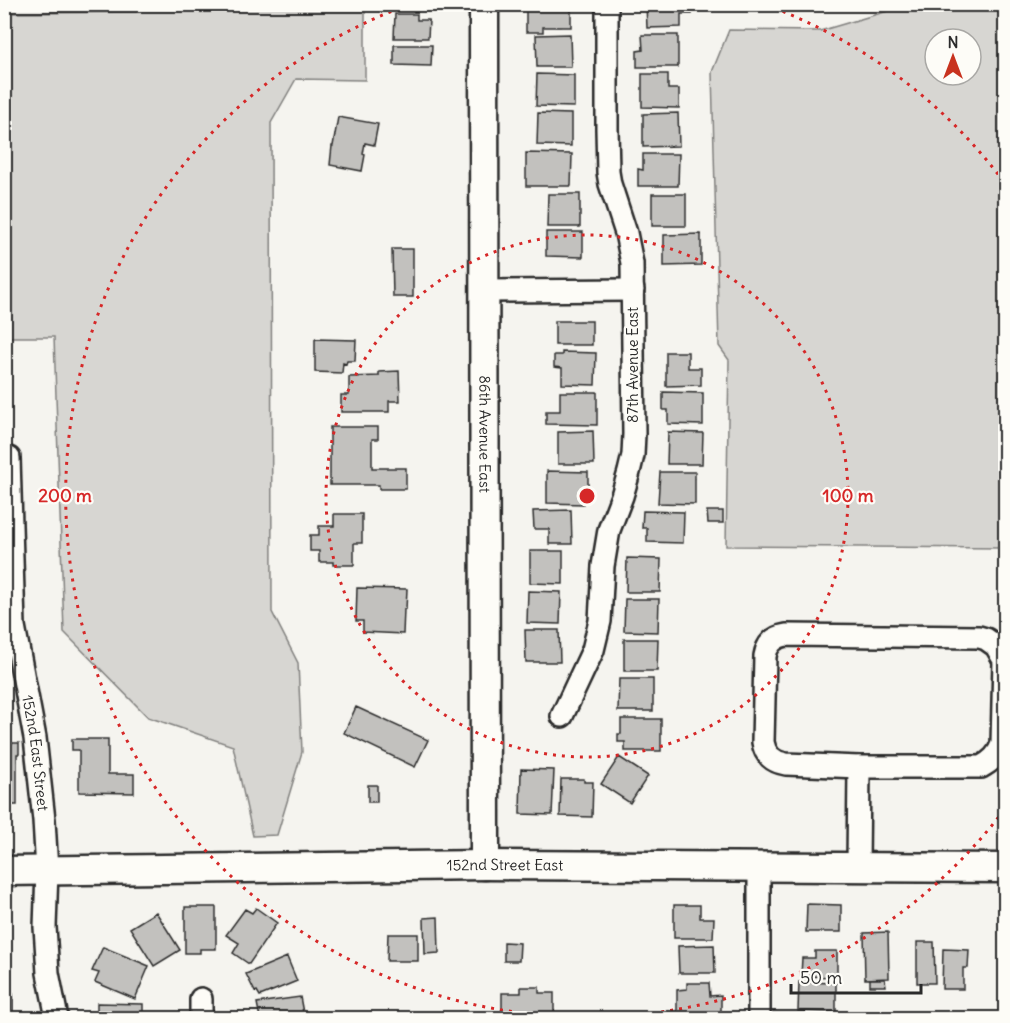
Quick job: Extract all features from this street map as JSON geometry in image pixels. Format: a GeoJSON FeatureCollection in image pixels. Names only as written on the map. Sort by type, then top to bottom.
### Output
{"type":"FeatureCollection","features":[{"type":"Feature","properties":{"kind":"street","name":"86th Avenue East"},"geometry":{"type":"LineString","coordinates":[[484,4],[485,865]]}},
{"type":"Feature","properties":{"kind":"street","name":"87th Avenue East"},"geometry":{"type":"LineString","coordinates":[[562,716],[593,650],[602,606],[603,566],[609,530],[622,496],[633,454],[632,262],[608,172],[607,4]]}},
{"type":"Feature","properties":{"kind":"street"},"geometry":{"type":"LineString","coordinates":[[485,291],[633,290]]}},
{"type":"Feature","properties":{"kind":"street","name":"152nd East Street"},"geometry":{"type":"LineString","coordinates":[[9,458],[14,626],[35,738],[44,820],[47,871],[45,939],[48,974],[57,1018]]}},
{"type":"Feature","properties":{"kind":"street"},"geometry":{"type":"LineString","coordinates":[[786,634],[980,638],[996,646],[1004,660],[1002,744],[989,763],[981,767],[859,767],[779,763],[773,760],[765,750],[763,742],[765,656],[766,650],[774,639],[786,634]]}},
{"type":"Feature","properties":{"kind":"street"},"geometry":{"type":"LineString","coordinates":[[858,867],[859,767]]}},
{"type":"Feature","properties":{"kind":"street","name":"152nd Street East"},"geometry":{"type":"LineString","coordinates":[[4,871],[485,865],[1005,868]]}},
{"type":"Feature","properties":{"kind":"street"},"geometry":{"type":"LineString","coordinates":[[759,867],[759,1018]]}},
{"type":"Feature","properties":{"kind":"shaded area"},"geometry":{"type":"Polygon","coordinates":[[[315,4],[316,8],[365,8],[365,80],[296,79],[271,123],[272,612],[298,663],[302,752],[277,835],[253,836],[233,746],[148,717],[64,632],[54,337],[5,337],[5,13],[136,12],[136,5],[315,4]]]}},
{"type":"Feature","properties":{"kind":"shaded area"},"geometry":{"type":"Polygon","coordinates":[[[894,5],[1005,5],[1005,548],[726,546],[729,360],[719,346],[712,72],[729,30],[820,31],[891,10],[894,5]]]}},
{"type":"Feature","properties":{"kind":"building"},"geometry":{"type":"Polygon","coordinates":[[[526,4],[571,4],[571,27],[543,27],[543,32],[526,32],[526,4]]]}},
{"type":"Feature","properties":{"kind":"building"},"geometry":{"type":"Polygon","coordinates":[[[646,4],[692,4],[692,14],[681,14],[681,27],[647,28],[646,4]]]}},
{"type":"Feature","properties":{"kind":"building"},"geometry":{"type":"Polygon","coordinates":[[[395,14],[417,14],[417,20],[429,20],[428,38],[394,38],[395,14]]]}},
{"type":"Feature","properties":{"kind":"building"},"geometry":{"type":"Polygon","coordinates":[[[570,34],[571,67],[537,67],[536,35],[570,34]]]}},
{"type":"Feature","properties":{"kind":"building"},"geometry":{"type":"Polygon","coordinates":[[[642,35],[678,35],[678,67],[637,67],[637,51],[643,50],[642,35]]]}},
{"type":"Feature","properties":{"kind":"building"},"geometry":{"type":"Polygon","coordinates":[[[394,45],[432,45],[431,66],[394,65],[394,45]]]}},
{"type":"Feature","properties":{"kind":"building"},"geometry":{"type":"Polygon","coordinates":[[[537,74],[574,75],[574,107],[536,106],[537,74]]]}},
{"type":"Feature","properties":{"kind":"building"},"geometry":{"type":"Polygon","coordinates":[[[642,74],[668,74],[668,89],[679,89],[679,108],[642,107],[642,74]]]}},
{"type":"Feature","properties":{"kind":"building"},"geometry":{"type":"Polygon","coordinates":[[[538,113],[571,114],[571,146],[537,145],[538,113]]]}},
{"type":"Feature","properties":{"kind":"building"},"geometry":{"type":"Polygon","coordinates":[[[678,113],[679,146],[643,147],[643,114],[678,113]]]}},
{"type":"Feature","properties":{"kind":"building"},"geometry":{"type":"Polygon","coordinates":[[[338,117],[378,124],[374,145],[365,143],[362,171],[330,165],[338,117]]]}},
{"type":"Feature","properties":{"kind":"building"},"geometry":{"type":"Polygon","coordinates":[[[526,153],[572,154],[571,186],[526,186],[526,153]]]}},
{"type":"Feature","properties":{"kind":"building"},"geometry":{"type":"Polygon","coordinates":[[[643,154],[679,154],[678,186],[638,186],[638,169],[643,170],[643,154]]]}},
{"type":"Feature","properties":{"kind":"building"},"geometry":{"type":"Polygon","coordinates":[[[548,194],[580,194],[580,227],[547,227],[548,194]]]}},
{"type":"Feature","properties":{"kind":"building"},"geometry":{"type":"Polygon","coordinates":[[[652,194],[686,194],[686,226],[652,226],[652,194]]]}},
{"type":"Feature","properties":{"kind":"building"},"geometry":{"type":"Polygon","coordinates":[[[546,232],[583,232],[583,257],[546,256],[546,232]]]}},
{"type":"Feature","properties":{"kind":"building"},"geometry":{"type":"Polygon","coordinates":[[[701,234],[701,265],[664,266],[664,235],[701,234]]]}},
{"type":"Feature","properties":{"kind":"building"},"geometry":{"type":"Polygon","coordinates":[[[392,249],[413,249],[413,297],[393,297],[392,249]]]}},
{"type":"Feature","properties":{"kind":"building"},"geometry":{"type":"Polygon","coordinates":[[[555,321],[592,321],[592,345],[555,345],[555,321]]]}},
{"type":"Feature","properties":{"kind":"building"},"geometry":{"type":"Polygon","coordinates":[[[315,339],[356,340],[355,361],[343,363],[342,373],[315,372],[315,339]]]}},
{"type":"Feature","properties":{"kind":"building"},"geometry":{"type":"Polygon","coordinates":[[[4,347],[10,347],[11,369],[4,369],[4,347]]]}},
{"type":"Feature","properties":{"kind":"building"},"geometry":{"type":"Polygon","coordinates":[[[562,352],[596,353],[595,385],[562,384],[562,368],[554,367],[554,355],[562,355],[562,352]]]}},
{"type":"Feature","properties":{"kind":"building"},"geometry":{"type":"Polygon","coordinates":[[[666,352],[688,352],[688,368],[701,368],[701,385],[666,386],[666,352]]]}},
{"type":"Feature","properties":{"kind":"building"},"geometry":{"type":"Polygon","coordinates":[[[399,371],[400,401],[389,401],[389,412],[341,412],[341,395],[349,395],[349,377],[379,376],[379,372],[399,371]]]}},
{"type":"Feature","properties":{"kind":"building"},"geometry":{"type":"Polygon","coordinates":[[[560,392],[597,392],[597,425],[546,424],[546,411],[560,411],[560,392]]]}},
{"type":"Feature","properties":{"kind":"building"},"geometry":{"type":"Polygon","coordinates":[[[663,392],[703,393],[703,425],[668,424],[668,410],[663,410],[663,392]]]}},
{"type":"Feature","properties":{"kind":"building"},"geometry":{"type":"Polygon","coordinates":[[[330,427],[378,427],[378,439],[372,439],[372,468],[406,468],[406,489],[379,489],[379,485],[330,485],[330,427]]]}},
{"type":"Feature","properties":{"kind":"building"},"geometry":{"type":"Polygon","coordinates":[[[593,431],[594,464],[558,464],[558,432],[593,431]]]}},
{"type":"Feature","properties":{"kind":"building"},"geometry":{"type":"Polygon","coordinates":[[[668,432],[703,433],[702,464],[667,464],[668,432]]]}},
{"type":"Feature","properties":{"kind":"building"},"geometry":{"type":"Polygon","coordinates":[[[547,471],[588,472],[588,489],[583,489],[583,504],[547,503],[547,471]]]}},
{"type":"Feature","properties":{"kind":"building"},"geometry":{"type":"Polygon","coordinates":[[[660,472],[695,472],[695,504],[658,503],[660,472]]]}},
{"type":"Feature","properties":{"kind":"building"},"geometry":{"type":"Polygon","coordinates":[[[571,510],[572,544],[549,544],[549,529],[534,529],[533,511],[571,510]]]}},
{"type":"Feature","properties":{"kind":"building"},"geometry":{"type":"Polygon","coordinates":[[[643,511],[684,512],[683,543],[647,542],[647,528],[642,528],[643,511]]]}},
{"type":"Feature","properties":{"kind":"building"},"geometry":{"type":"Polygon","coordinates":[[[707,511],[723,511],[723,523],[708,523],[707,511]]]}},
{"type":"Feature","properties":{"kind":"building"},"geometry":{"type":"Polygon","coordinates":[[[334,514],[362,514],[362,543],[354,543],[354,565],[319,562],[319,551],[310,551],[310,535],[319,535],[319,526],[334,526],[334,514]]]}},
{"type":"Feature","properties":{"kind":"building"},"geometry":{"type":"Polygon","coordinates":[[[530,551],[563,551],[563,584],[530,583],[530,551]]]}},
{"type":"Feature","properties":{"kind":"building"},"geometry":{"type":"Polygon","coordinates":[[[627,558],[661,559],[660,592],[626,592],[627,558]]]}},
{"type":"Feature","properties":{"kind":"building"},"geometry":{"type":"Polygon","coordinates":[[[357,588],[407,589],[403,634],[363,632],[363,621],[356,621],[357,588]]]}},
{"type":"Feature","properties":{"kind":"building"},"geometry":{"type":"Polygon","coordinates":[[[528,591],[561,592],[560,624],[527,623],[528,591]]]}},
{"type":"Feature","properties":{"kind":"building"},"geometry":{"type":"Polygon","coordinates":[[[625,599],[659,599],[658,632],[624,631],[625,599]]]}},
{"type":"Feature","properties":{"kind":"building"},"geometry":{"type":"Polygon","coordinates":[[[525,630],[559,630],[560,662],[526,662],[525,630]]]}},
{"type":"Feature","properties":{"kind":"building"},"geometry":{"type":"Polygon","coordinates":[[[624,639],[658,639],[657,671],[624,671],[624,639]]]}},
{"type":"Feature","properties":{"kind":"building"},"geometry":{"type":"Polygon","coordinates":[[[619,679],[653,679],[653,711],[618,711],[619,679]]]}},
{"type":"Feature","properties":{"kind":"building"},"geometry":{"type":"Polygon","coordinates":[[[356,707],[428,740],[415,767],[344,733],[356,707]]]}},
{"type":"Feature","properties":{"kind":"building"},"geometry":{"type":"Polygon","coordinates":[[[621,719],[661,719],[661,751],[625,751],[625,742],[618,742],[618,734],[621,734],[621,719]]]}},
{"type":"Feature","properties":{"kind":"building"},"geometry":{"type":"Polygon","coordinates":[[[72,739],[108,739],[108,774],[134,774],[134,793],[79,792],[79,750],[72,750],[72,739]]]}},
{"type":"Feature","properties":{"kind":"building"},"geometry":{"type":"Polygon","coordinates":[[[4,743],[19,743],[17,805],[4,805],[4,743]]]}},
{"type":"Feature","properties":{"kind":"building"},"geometry":{"type":"Polygon","coordinates":[[[619,757],[648,776],[630,803],[601,784],[619,757]]]}},
{"type":"Feature","properties":{"kind":"building"},"geometry":{"type":"Polygon","coordinates":[[[521,769],[554,770],[552,815],[520,814],[521,769]]]}},
{"type":"Feature","properties":{"kind":"building"},"geometry":{"type":"Polygon","coordinates":[[[561,779],[584,779],[584,782],[593,782],[592,817],[560,816],[561,779]]]}},
{"type":"Feature","properties":{"kind":"building"},"geometry":{"type":"Polygon","coordinates":[[[368,785],[377,785],[377,802],[368,802],[368,785]]]}},
{"type":"Feature","properties":{"kind":"building"},"geometry":{"type":"Polygon","coordinates":[[[807,904],[841,905],[841,932],[806,932],[807,904]]]}},
{"type":"Feature","properties":{"kind":"building"},"geometry":{"type":"Polygon","coordinates":[[[674,905],[700,905],[700,918],[714,918],[713,938],[674,938],[674,905]]]}},
{"type":"Feature","properties":{"kind":"building"},"geometry":{"type":"Polygon","coordinates":[[[185,907],[216,907],[216,949],[200,949],[200,953],[185,953],[185,907]]]}},
{"type":"Feature","properties":{"kind":"building"},"geometry":{"type":"Polygon","coordinates":[[[256,908],[277,923],[249,964],[233,953],[239,943],[226,935],[245,909],[252,913],[256,908]]]}},
{"type":"Feature","properties":{"kind":"building"},"geometry":{"type":"Polygon","coordinates":[[[156,912],[180,950],[154,966],[130,928],[156,912]]]}},
{"type":"Feature","properties":{"kind":"building"},"geometry":{"type":"Polygon","coordinates":[[[438,917],[439,953],[425,954],[424,918],[438,917]]]}},
{"type":"Feature","properties":{"kind":"building"},"geometry":{"type":"Polygon","coordinates":[[[888,932],[889,978],[865,979],[864,933],[888,932]]]}},
{"type":"Feature","properties":{"kind":"building"},"geometry":{"type":"Polygon","coordinates":[[[388,934],[418,934],[418,961],[387,961],[388,934]]]}},
{"type":"Feature","properties":{"kind":"building"},"geometry":{"type":"Polygon","coordinates":[[[504,942],[520,943],[519,961],[504,961],[504,942]]]}},
{"type":"Feature","properties":{"kind":"building"},"geometry":{"type":"Polygon","coordinates":[[[917,942],[934,942],[935,983],[917,983],[917,942]]]}},
{"type":"Feature","properties":{"kind":"building"},"geometry":{"type":"Polygon","coordinates":[[[714,945],[715,973],[679,973],[678,946],[714,945]]]}},
{"type":"Feature","properties":{"kind":"building"},"geometry":{"type":"Polygon","coordinates":[[[103,947],[149,966],[135,999],[95,982],[99,973],[92,971],[103,947]]]}},
{"type":"Feature","properties":{"kind":"building"},"geometry":{"type":"Polygon","coordinates":[[[943,949],[969,950],[968,968],[963,968],[963,989],[942,989],[943,949]]]}},
{"type":"Feature","properties":{"kind":"building"},"geometry":{"type":"Polygon","coordinates":[[[815,951],[837,951],[837,977],[801,976],[802,958],[815,958],[815,951]]]}},
{"type":"Feature","properties":{"kind":"building"},"geometry":{"type":"Polygon","coordinates":[[[287,957],[297,981],[260,996],[257,991],[255,992],[246,974],[287,957]]]}},
{"type":"Feature","properties":{"kind":"building"},"geometry":{"type":"Polygon","coordinates":[[[870,979],[885,979],[886,986],[870,986],[870,979]]]}},
{"type":"Feature","properties":{"kind":"building"},"geometry":{"type":"Polygon","coordinates":[[[799,982],[836,983],[836,1012],[798,1011],[799,982]]]}},
{"type":"Feature","properties":{"kind":"building"},"geometry":{"type":"Polygon","coordinates":[[[687,983],[709,983],[710,996],[721,995],[721,1015],[677,1016],[677,990],[687,989],[687,983]]]}},
{"type":"Feature","properties":{"kind":"building"},"geometry":{"type":"Polygon","coordinates":[[[521,987],[539,987],[539,993],[554,993],[554,1018],[502,1018],[502,993],[521,993],[521,987]]]}},
{"type":"Feature","properties":{"kind":"building"},"geometry":{"type":"Polygon","coordinates":[[[4,994],[13,994],[13,1018],[4,1018],[4,994]]]}},
{"type":"Feature","properties":{"kind":"building"},"geometry":{"type":"Polygon","coordinates":[[[300,997],[304,1018],[260,1018],[257,1003],[300,997]]]}},
{"type":"Feature","properties":{"kind":"building"},"geometry":{"type":"Polygon","coordinates":[[[97,1003],[143,1004],[143,1018],[97,1018],[97,1003]]]}}]}
